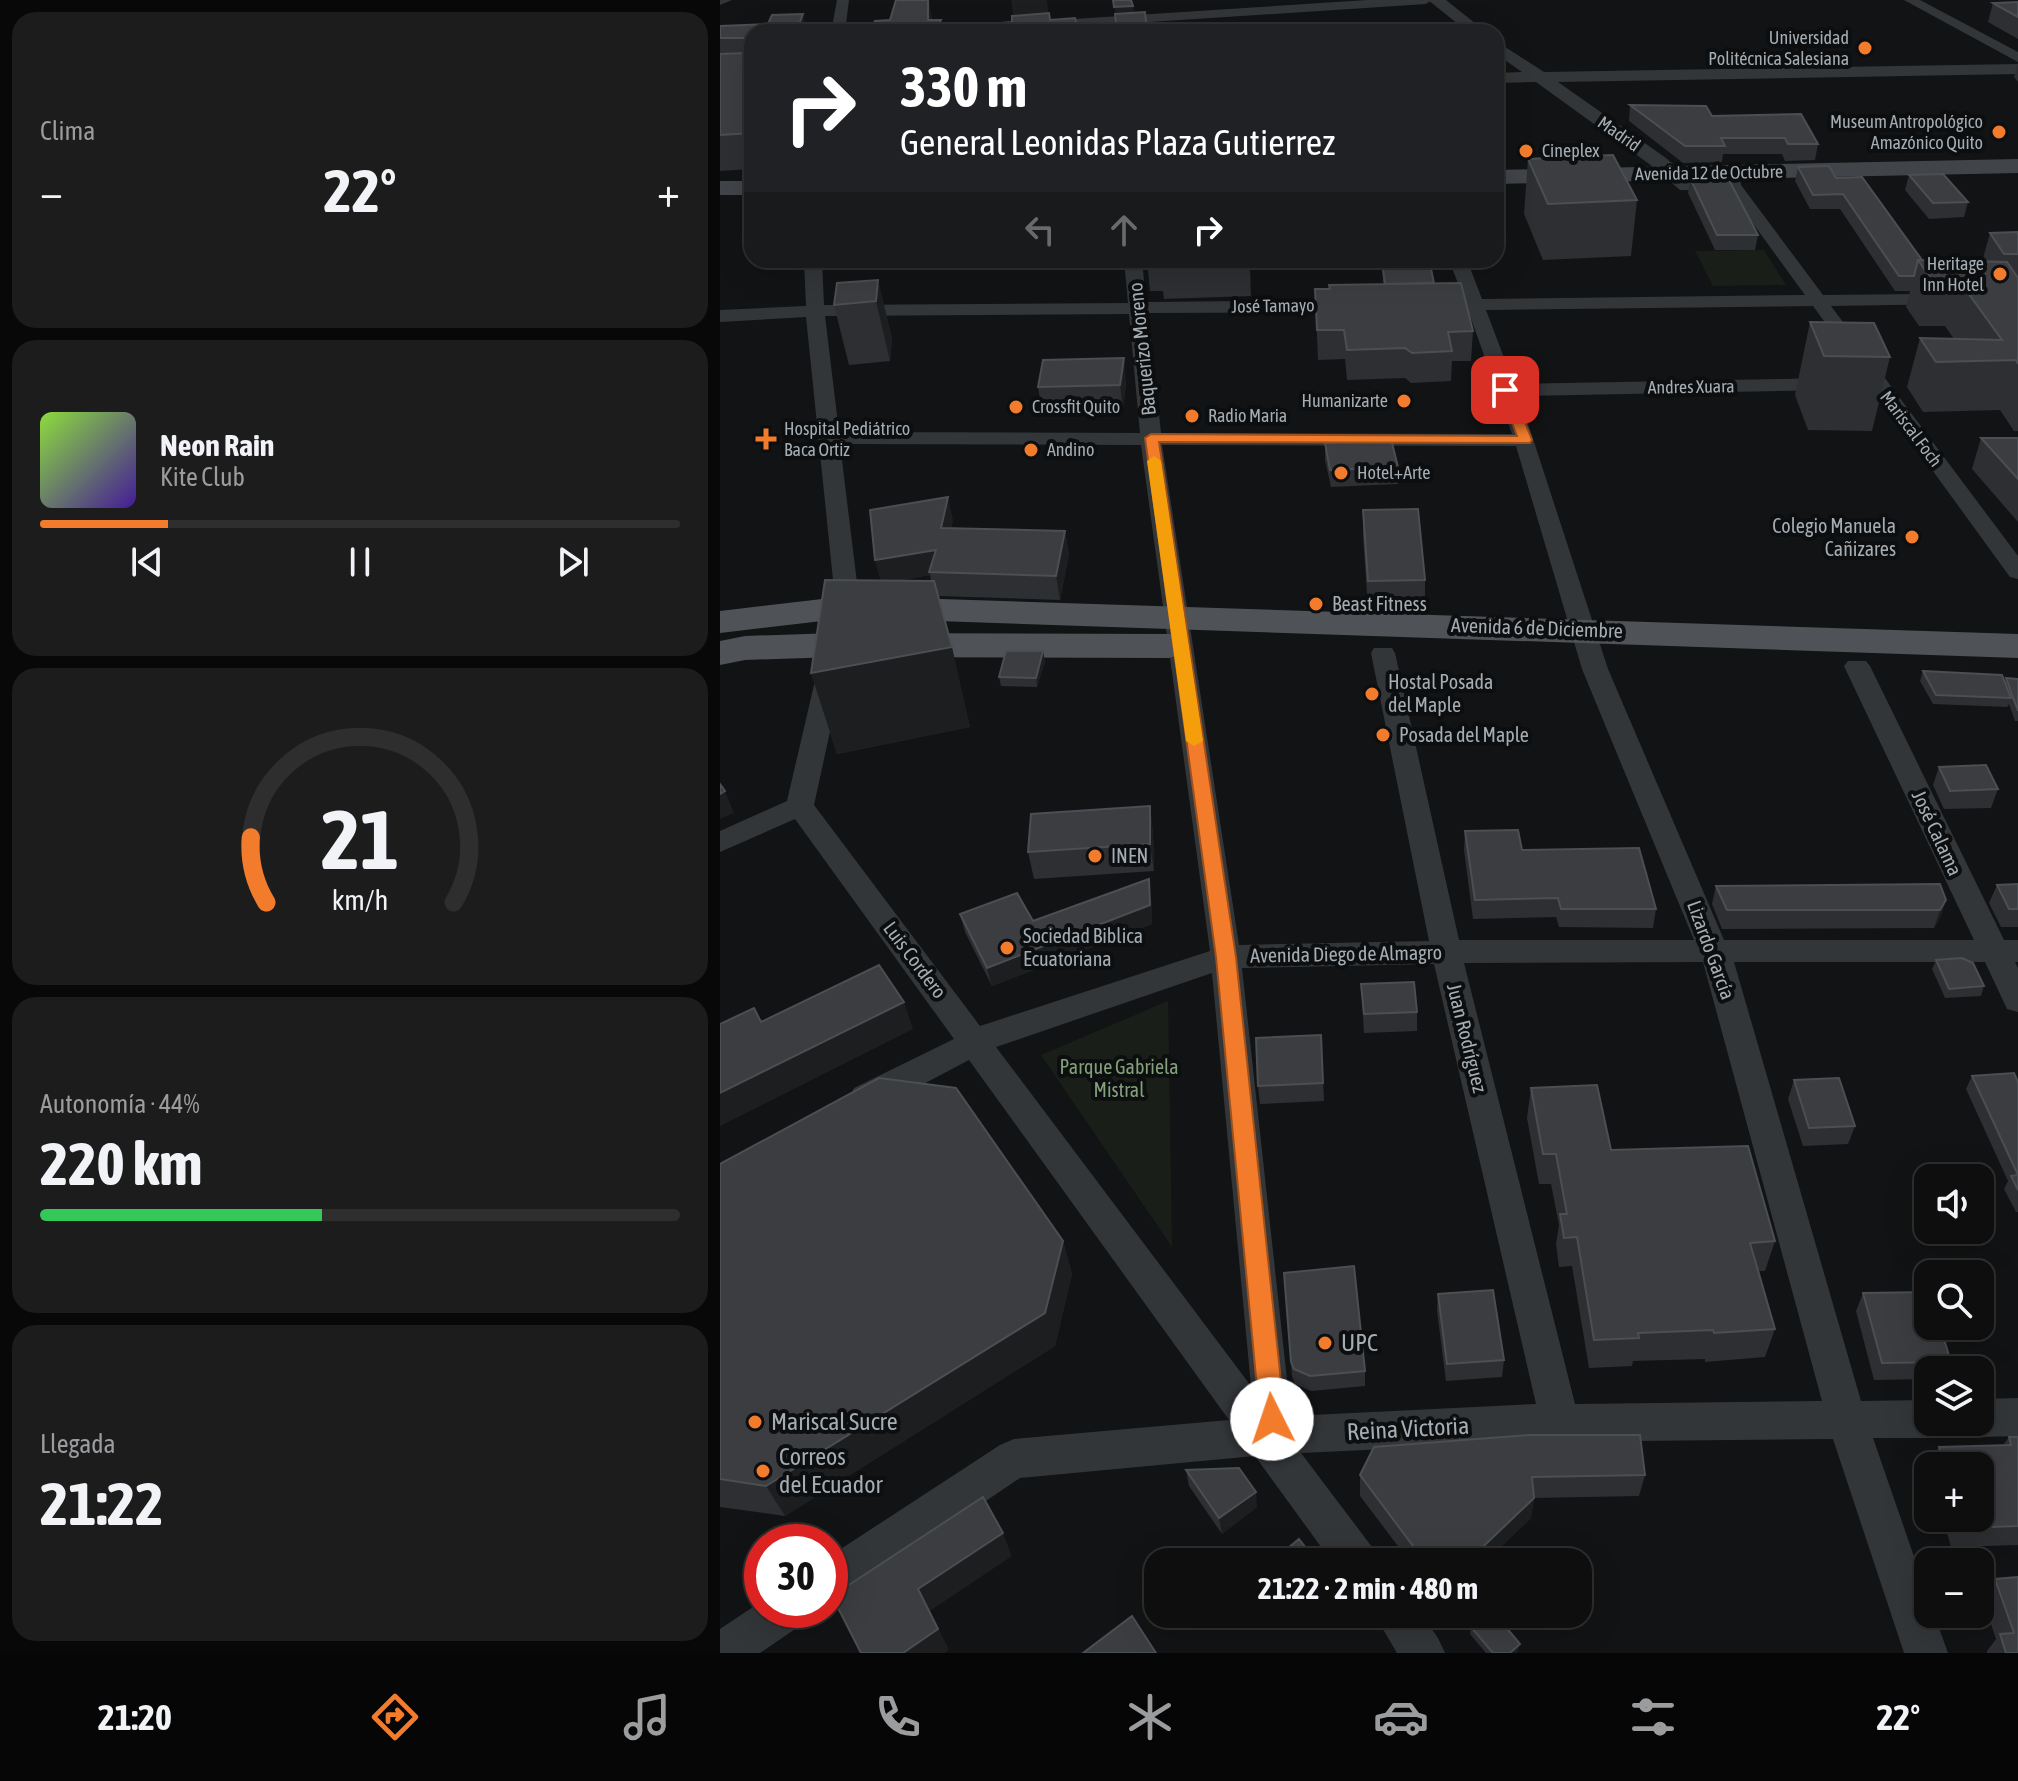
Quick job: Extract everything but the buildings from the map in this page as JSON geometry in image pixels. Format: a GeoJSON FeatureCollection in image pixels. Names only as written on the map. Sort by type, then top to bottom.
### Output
{"type":"FeatureCollection","features":[{"type":"Feature","properties":{"kind":"main road","name":"Avenida 12 de Octubre"},"geometry":{"type":"LineString","coordinates":[[1738,179],[2018,166]]}},
{"type":"Feature","properties":{"kind":"main road","name":"Avenida 12 de Octubre"},"geometry":{"type":"LineString","coordinates":[[1504,177],[1627,181]]}},
{"type":"Feature","properties":{"kind":"main road","name":"Avenida 12 de Octubre"},"geometry":{"type":"LineString","coordinates":[[1504,189],[1681,180],[2018,179]]}},
{"type":"Feature","properties":{"kind":"main road"},"geometry":{"type":"LineString","coordinates":[[720,188],[744,188]]}},
{"type":"Feature","properties":{"kind":"main road"},"geometry":{"type":"LineString","coordinates":[[720,198],[744,199]]}},
{"type":"Feature","properties":{"kind":"main road","name":"Avenida 6 de Diciembre"},"geometry":{"type":"LineString","coordinates":[[720,622],[848,607],[1180,632],[1383,653],[1588,644],[1857,666],[2018,673]]}},
{"type":"Feature","properties":{"kind":"main road","name":"Avenida 6 de Diciembre"},"geometry":{"type":"LineString","coordinates":[[720,653],[745,648],[1180,632],[1588,644],[2018,646]]}},
{"type":"Feature","properties":{"kind":"street"},"geometry":{"type":"LineString","coordinates":[[839,24],[843,0]]}},
{"type":"Feature","properties":{"kind":"street"},"geometry":{"type":"LineString","coordinates":[[1090,0],[1091,24]]}},
{"type":"Feature","properties":{"kind":"street"},"geometry":{"type":"LineString","coordinates":[[1119,24],[1232,12],[1426,0]]}},
{"type":"Feature","properties":{"kind":"street"},"geometry":{"type":"LineString","coordinates":[[1436,0],[1468,24]]}},
{"type":"Feature","properties":{"kind":"street"},"geometry":{"type":"LineString","coordinates":[[1910,0],[2018,58]]}},
{"type":"Feature","properties":{"kind":"street"},"geometry":{"type":"LineString","coordinates":[[1925,0],[2018,49]]}},
{"type":"Feature","properties":{"kind":"street"},"geometry":{"type":"LineString","coordinates":[[1232,12],[1247,23]]}},
{"type":"Feature","properties":{"kind":"street","name":"Madrid"},"geometry":{"type":"LineString","coordinates":[[1504,52],[1681,180]]}},
{"type":"Feature","properties":{"kind":"street"},"geometry":{"type":"LineString","coordinates":[[1504,75],[2018,67]]}},
{"type":"Feature","properties":{"kind":"street","name":"Madrid"},"geometry":{"type":"LineString","coordinates":[[1538,77],[1627,181]]}},
{"type":"Feature","properties":{"kind":"street","name":"Mariscal Foch"},"geometry":{"type":"LineString","coordinates":[[1738,179],[1876,384],[2018,572]]}},
{"type":"Feature","properties":{"kind":"street"},"geometry":{"type":"LineString","coordinates":[[720,842],[800,806],[836,645],[848,607],[815,311],[813,268]]}},
{"type":"Feature","properties":{"kind":"street","name":"Baquerizo Moreno"},"geometry":{"type":"LineString","coordinates":[[1134,268],[1151,438],[1226,957],[1272,1408],[1271,1426],[1266,1436]]}},
{"type":"Feature","properties":{"kind":"street","name":"Lizardo García"},"geometry":{"type":"LineString","coordinates":[[1461,268],[1525,440],[1588,644],[1714,951],[1847,1421],[1926,1653]]}},
{"type":"Feature","properties":{"kind":"street"},"geometry":{"type":"LineString","coordinates":[[1436,305],[2018,298]]}},
{"type":"Feature","properties":{"kind":"street","name":"José Tamayo"},"geometry":{"type":"LineString","coordinates":[[720,316],[815,311],[1375,305]]}},
{"type":"Feature","properties":{"kind":"street","name":"Andres Xuara"},"geometry":{"type":"LineString","coordinates":[[1505,390],[1876,384]]}},
{"type":"Feature","properties":{"kind":"street"},"geometry":{"type":"LineString","coordinates":[[831,438],[1525,440]]}},
{"type":"Feature","properties":{"kind":"street","name":"Juan Rodríguez"},"geometry":{"type":"LineString","coordinates":[[1383,653],[1446,952],[1560,1422]]}},
{"type":"Feature","properties":{"kind":"street","name":"José Calama"},"geometry":{"type":"LineString","coordinates":[[1857,666],[2006,951],[2018,1000]]}},
{"type":"Feature","properties":{"kind":"street","name":"Luis Cordero"},"geometry":{"type":"LineString","coordinates":[[800,806],[1347,1548]]}},
{"type":"Feature","properties":{"kind":"street","name":"Avenida Diego de Almagro"},"geometry":{"type":"LineString","coordinates":[[833,1115],[976,1041],[1226,957],[1446,952],[2006,951]]}},
{"type":"Feature","properties":{"kind":"street"},"geometry":{"type":"LineString","coordinates":[[1994,1418],[2018,1417]]}},
{"type":"Feature","properties":{"kind":"street","name":"Reina Victoria"},"geometry":{"type":"LineString","coordinates":[[848,1569],[1014,1459],[1266,1436],[1560,1422],[1914,1419]]}},
{"type":"Feature","properties":{"kind":"street"},"geometry":{"type":"LineString","coordinates":[[722,1653],[759,1628]]}},
{"type":"Feature","properties":{"kind":"street"},"geometry":{"type":"LineString","coordinates":[[1405,1628],[1423,1653]]}},
{"type":"Feature","properties":{"kind":"green space"},"geometry":{"type":"Polygon","coordinates":[[[1764,250],[1786,285],[1713,286],[1695,251],[1764,250]]]}},
{"type":"Feature","properties":{"kind":"green space","name":"Parque Gabriela Mistral"},"geometry":{"type":"Polygon","coordinates":[[[1168,1001],[1172,1247],[1041,1055],[1168,1001]]]}},
{"type":"Feature","properties":{"kind":"slow traffic"},"geometry":{"type":"LineString","coordinates":[[1154,461],[1179,618],[1194,741]]}},
{"type":"Feature","properties":{"kind":"place","name":"Universidad Politécnica Salesiana"},"geometry":{"type":"Point","coordinates":[1865,48]}},
{"type":"Feature","properties":{"kind":"place","name":"Museum Antropológico Amazónico Quito"},"geometry":{"type":"Point","coordinates":[1999,132]}},
{"type":"Feature","properties":{"kind":"place","name":"Cineplex"},"geometry":{"type":"Point","coordinates":[1526,151]}},
{"type":"Feature","properties":{"kind":"place","name":"Heritage Inn Hotel"},"geometry":{"type":"Point","coordinates":[2000,274]}},
{"type":"Feature","properties":{"kind":"place","name":"Humanizarte"},"geometry":{"type":"Point","coordinates":[1404,401]}},
{"type":"Feature","properties":{"kind":"place","name":"Crossfit Quito"},"geometry":{"type":"Point","coordinates":[1016,407]}},
{"type":"Feature","properties":{"kind":"place","name":"Radio Maria"},"geometry":{"type":"Point","coordinates":[1192,416]}},
{"type":"Feature","properties":{"kind":"place","name":"Hospital Pediátrico Baca Ortiz"},"geometry":{"type":"Point","coordinates":[766,439]}},
{"type":"Feature","properties":{"kind":"place","name":"Andino"},"geometry":{"type":"Point","coordinates":[1031,450]}},
{"type":"Feature","properties":{"kind":"place","name":"Hotel+Arte"},"geometry":{"type":"Point","coordinates":[1341,473]}},
{"type":"Feature","properties":{"kind":"place","name":"Colegio Manuela Cañizares"},"geometry":{"type":"Point","coordinates":[1912,537]}},
{"type":"Feature","properties":{"kind":"place","name":"Beast Fitness"},"geometry":{"type":"Point","coordinates":[1316,604]}},
{"type":"Feature","properties":{"kind":"place","name":"Hostal Posada del Maple"},"geometry":{"type":"Point","coordinates":[1372,694]}},
{"type":"Feature","properties":{"kind":"place","name":"Posada del Maple"},"geometry":{"type":"Point","coordinates":[1383,735]}},
{"type":"Feature","properties":{"kind":"place","name":"INEN"},"geometry":{"type":"Point","coordinates":[1095,856]}},
{"type":"Feature","properties":{"kind":"place","name":"Sociedad Biblica Ecuatoriana"},"geometry":{"type":"Point","coordinates":[1007,948]}},
{"type":"Feature","properties":{"kind":"place","name":"UPC"},"geometry":{"type":"Point","coordinates":[1325,1343]}},
{"type":"Feature","properties":{"kind":"place","name":"Mariscal Sucre"},"geometry":{"type":"Point","coordinates":[755,1422]}},
{"type":"Feature","properties":{"kind":"place","name":"Correos del Ecuador"},"geometry":{"type":"Point","coordinates":[763,1471]}},
{"type":"Feature","properties":{"kind":"route"},"geometry":{"type":"LineString","coordinates":[[1272,1419],[1226,957],[1151,438],[1525,440],[1505,390]]}}]}
